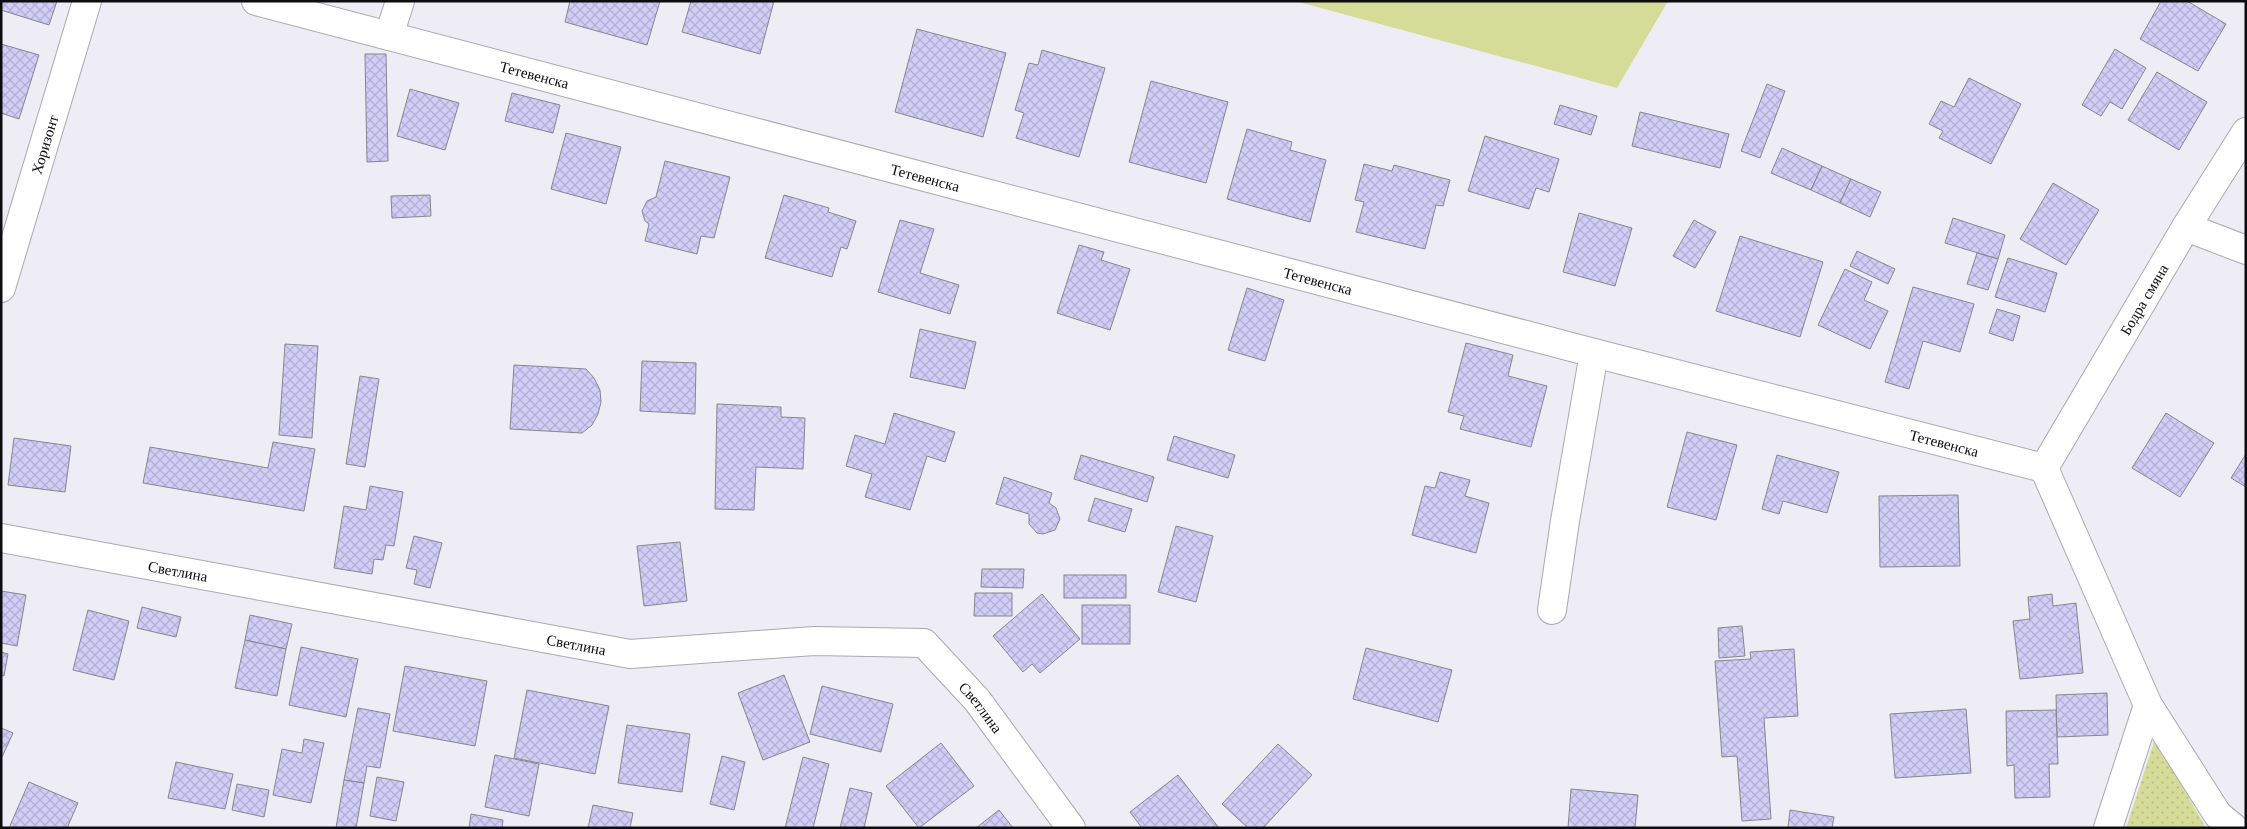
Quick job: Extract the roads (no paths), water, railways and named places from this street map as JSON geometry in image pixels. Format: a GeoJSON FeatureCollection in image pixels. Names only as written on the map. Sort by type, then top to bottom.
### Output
{"type":"FeatureCollection","features":[{"type":"Feature","properties":{"kind":"street","name":"Хоризонт"},"geometry":{"type":"LineString","coordinates":[[1,288],[86,1]]}},
{"type":"Feature","properties":{"kind":"street","name":"Тетевенска"},"geometry":{"type":"LineString","coordinates":[[256,1],[1594,354],[2044,468]]}},
{"type":"Feature","properties":{"kind":"street"},"geometry":{"type":"LineString","coordinates":[[389,36],[400,1]]}},
{"type":"Feature","properties":{"kind":"street","name":"Бодра смяна"},"geometry":{"type":"LineString","coordinates":[[2044,468],[2186,228],[2246,132]]}},
{"type":"Feature","properties":{"kind":"street"},"geometry":{"type":"LineString","coordinates":[[2186,228],[2246,250]]}},
{"type":"Feature","properties":{"kind":"street"},"geometry":{"type":"LineString","coordinates":[[1552,610],[1565,521],[1594,354]]}},
{"type":"Feature","properties":{"kind":"street"},"geometry":{"type":"LineString","coordinates":[[2044,468],[2148,705],[2218,815],[2234,828]]}},
{"type":"Feature","properties":{"kind":"street","name":"Светлина"},"geometry":{"type":"LineString","coordinates":[[1,538],[630,654],[814,641],[924,643],[977,700],[1070,828]]}},
{"type":"Feature","properties":{"kind":"street"},"geometry":{"type":"LineString","coordinates":[[2108,828],[2148,705]]}}]}
